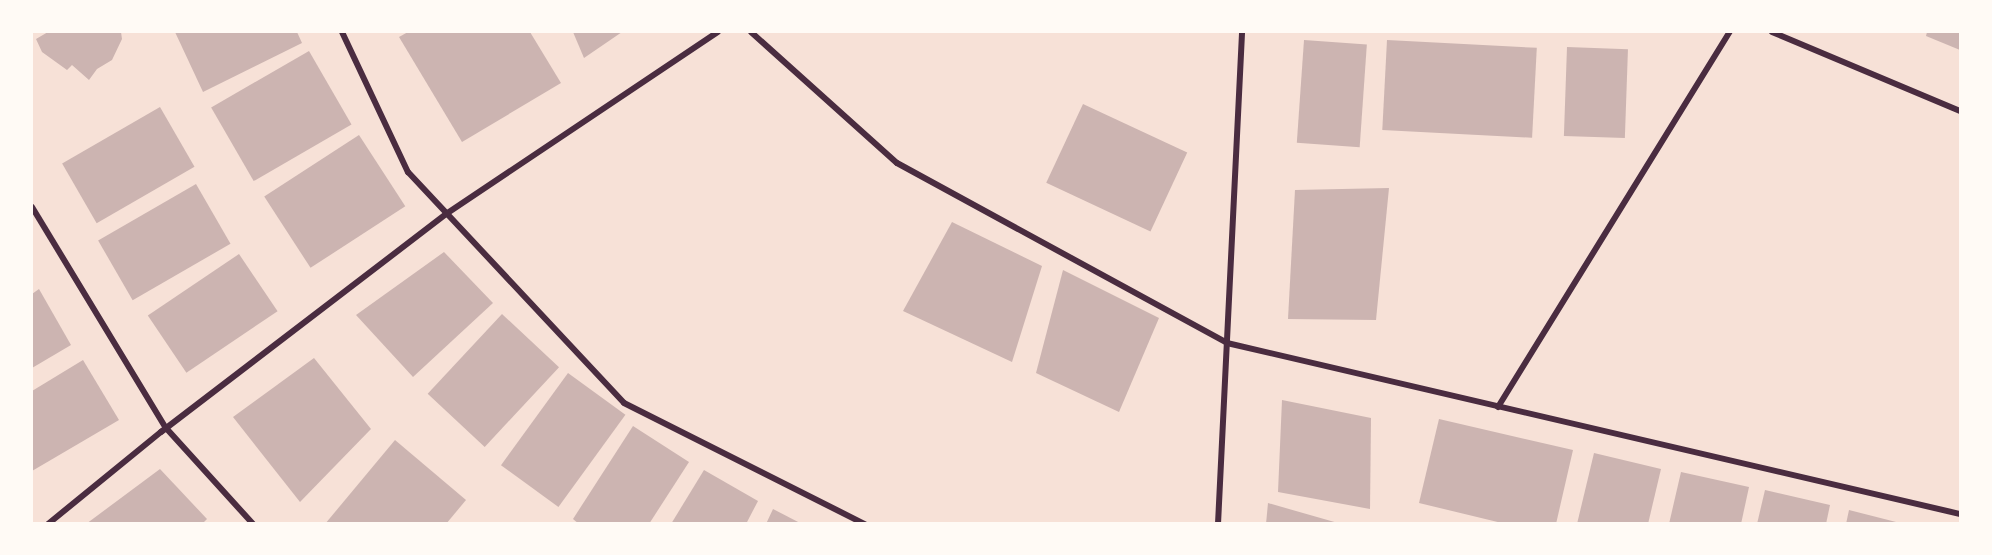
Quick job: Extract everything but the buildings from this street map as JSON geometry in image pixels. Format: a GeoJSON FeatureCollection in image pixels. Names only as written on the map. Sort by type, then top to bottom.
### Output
{"type":"FeatureCollection","features":[{"type":"Feature","properties":{"kind":"street"},"geometry":{"type":"LineString","coordinates":[[342,32],[408,172],[624,403],[866,524]]}},
{"type":"Feature","properties":{"kind":"street"},"geometry":{"type":"LineString","coordinates":[[48,524],[163,430],[446,214],[718,32]]}},
{"type":"Feature","properties":{"kind":"street"},"geometry":{"type":"LineString","coordinates":[[751,32],[897,163],[1227,343],[1960,514]]}},
{"type":"Feature","properties":{"kind":"street"},"geometry":{"type":"LineString","coordinates":[[1218,524],[1242,32]]}},
{"type":"Feature","properties":{"kind":"street"},"geometry":{"type":"LineString","coordinates":[[1498,406],[1730,32]]}},
{"type":"Feature","properties":{"kind":"street"},"geometry":{"type":"LineString","coordinates":[[1772,32],[1960,111]]}},
{"type":"Feature","properties":{"kind":"street"},"geometry":{"type":"LineString","coordinates":[[32,207],[163,430],[253,524]]}}]}
